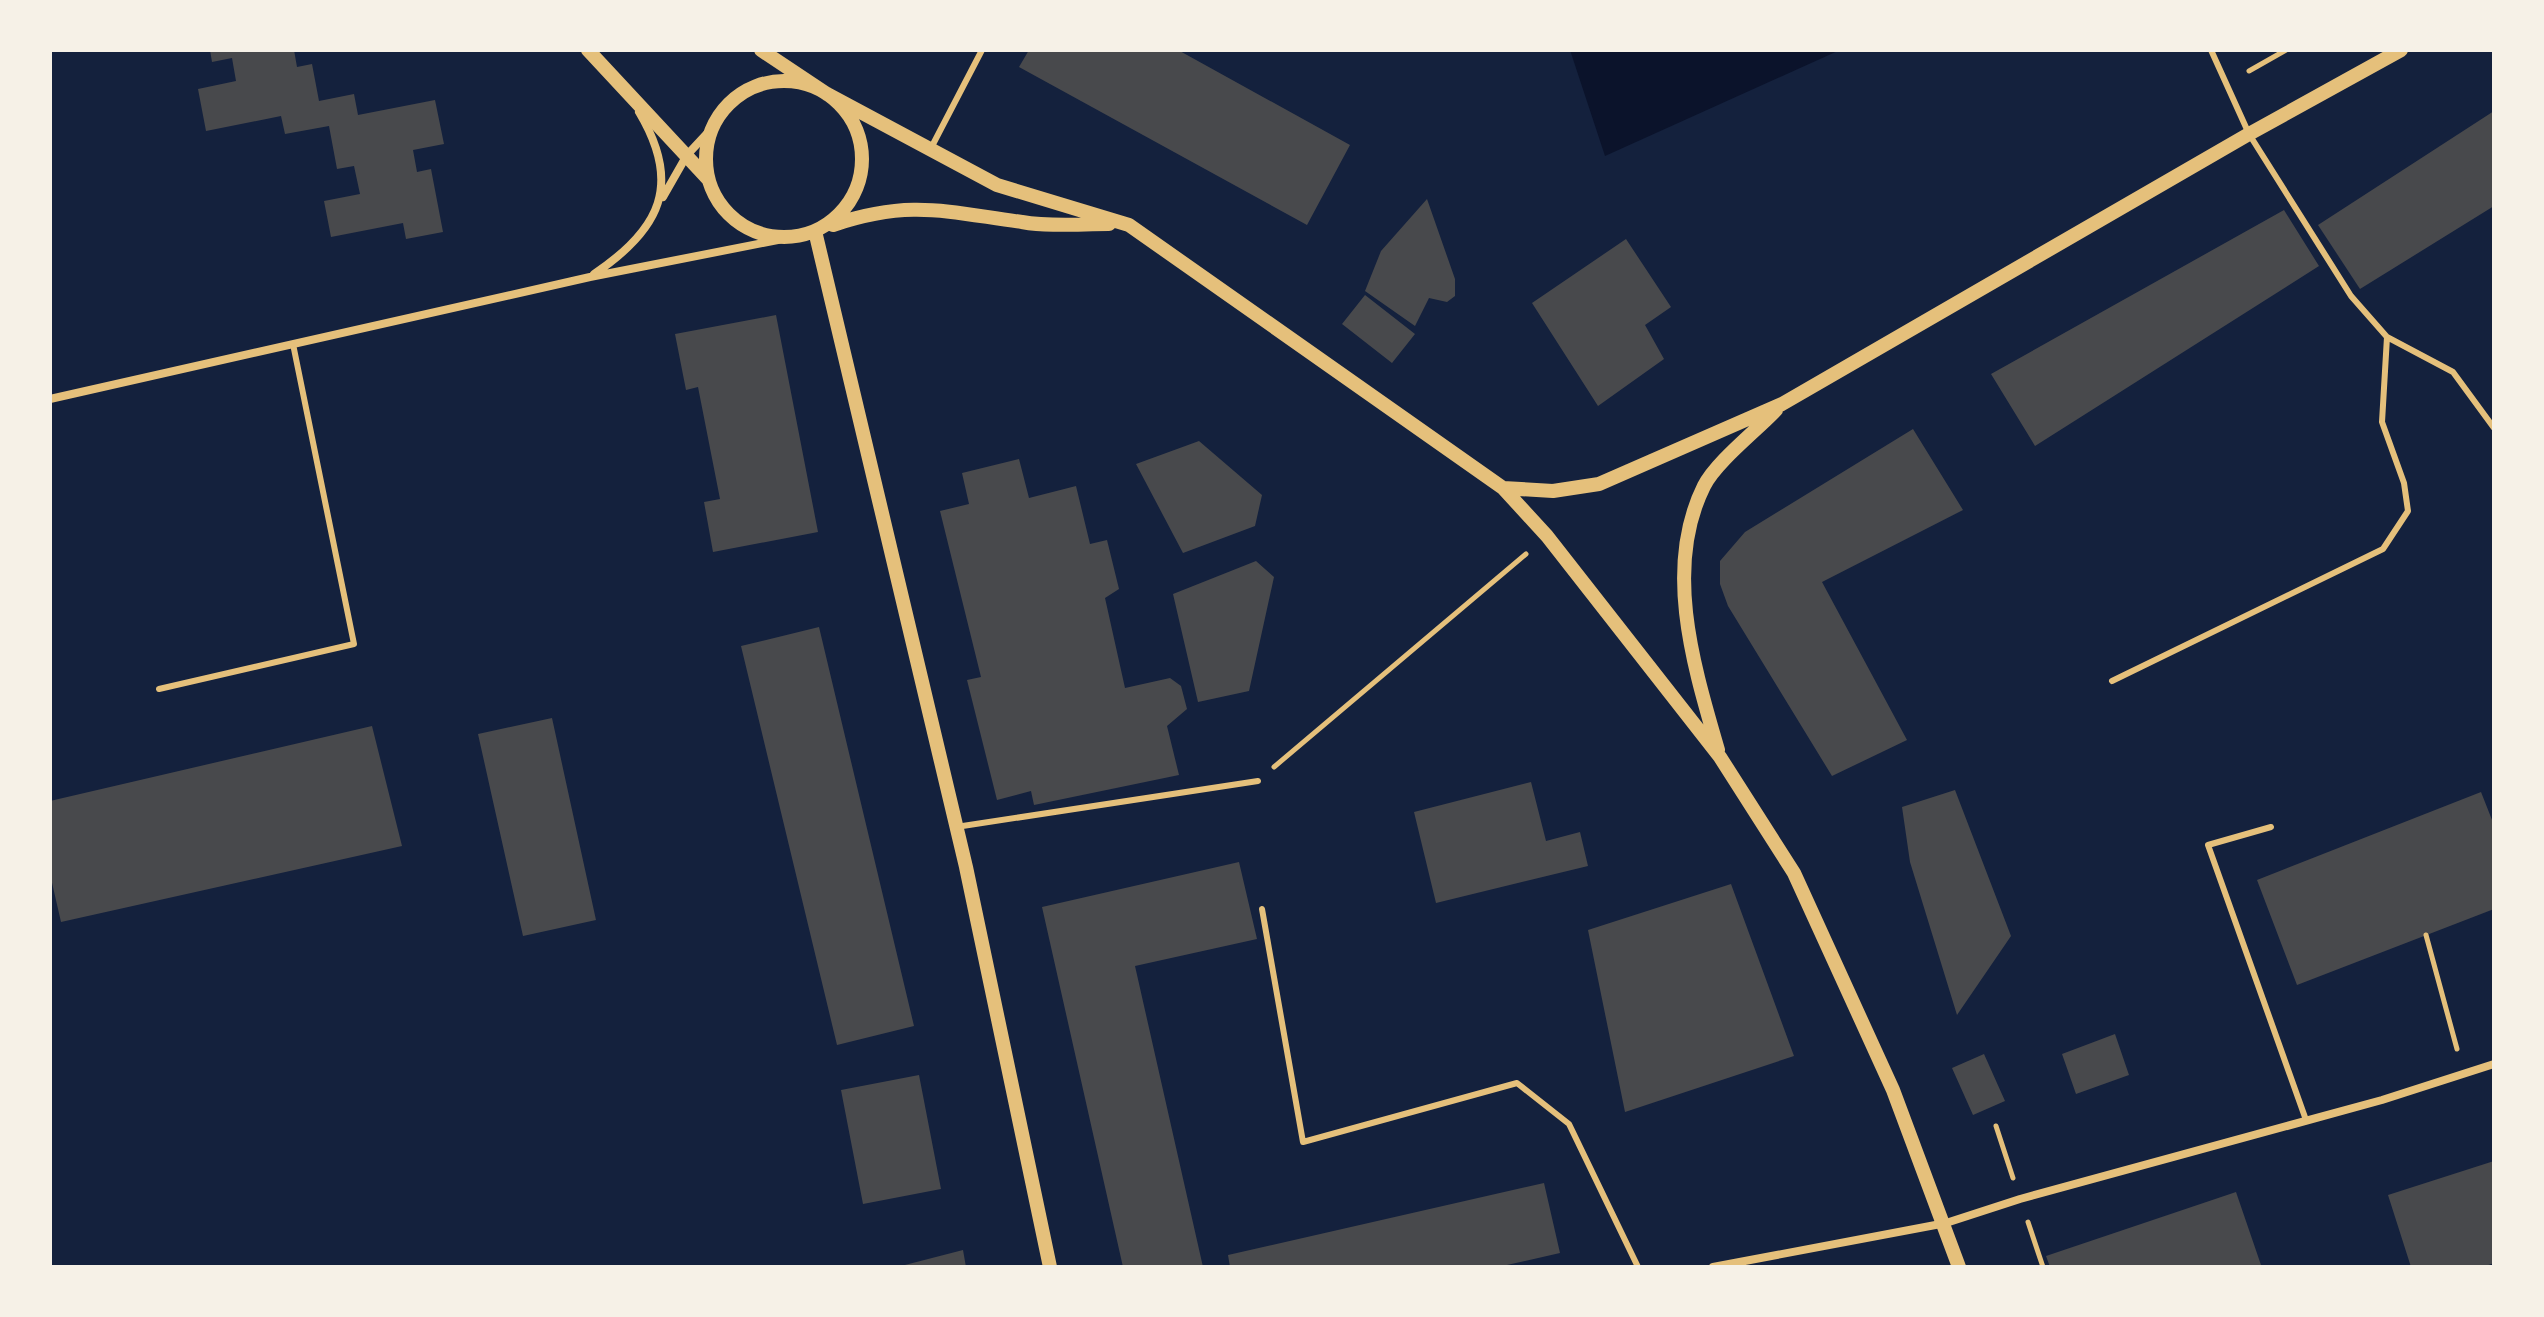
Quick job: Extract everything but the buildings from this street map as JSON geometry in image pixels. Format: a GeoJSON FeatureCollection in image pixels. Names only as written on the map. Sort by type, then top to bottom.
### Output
{"type":"FeatureCollection","features":[{"type":"Feature","properties":{"kind":"street"},"geometry":{"type":"LineString","coordinates":[[588,50],[709,180],[724,210],[741,225],[768,236],[793,237]]}},
{"type":"Feature","properties":{"kind":"street"},"geometry":{"type":"LineString","coordinates":[[761,50],[827,94],[997,185],[1129,225],[1503,488],[1547,536],[1720,757],[1794,873],[1893,1090],[1946,1223],[1959,1267]]}},
{"type":"Feature","properties":{"kind":"street"},"geometry":{"type":"LineString","coordinates":[[1503,488],[1553,491],[1599,484],[1782,404],[2249,134],[2401,50]]}},
{"type":"Feature","properties":{"kind":"street"},"geometry":{"type":"LineString","coordinates":[[590,277],[632,244],[687,155],[733,101],[760,85],[794,81],[827,94],[852,120],[862,154],[858,186],[844,210],[818,230]]}},
{"type":"Feature","properties":{"kind":"street"},"geometry":{"type":"LineString","coordinates":[[626,90],[650,130],[660,157],[662,187],[656,209]]}},
{"type":"Feature","properties":{"kind":"street"},"geometry":{"type":"LineString","coordinates":[[709,180],[706,163],[714,126]]}},
{"type":"Feature","properties":{"kind":"street"},"geometry":{"type":"LineString","coordinates":[[50,399],[590,277],[793,237],[873,211],[962,211],[1024,223],[1129,225]]}},
{"type":"Feature","properties":{"kind":"street"},"geometry":{"type":"LineString","coordinates":[[818,230],[956,827],[1050,1267]]}},
{"type":"Feature","properties":{"kind":"street"},"geometry":{"type":"LineString","coordinates":[[1720,757],[1692,649],[1684,590],[1688,529],[1705,483],[1782,404]]}},
{"type":"Feature","properties":{"kind":"street"},"geometry":{"type":"LineString","coordinates":[[1713,1267],[1946,1223],[2020,1199],[2494,1064]]}},
{"type":"Feature","properties":{"kind":"lane"},"geometry":{"type":"LineString","coordinates":[[930,150],[982,50]]}},
{"type":"Feature","properties":{"kind":"lane"},"geometry":{"type":"LineString","coordinates":[[2211,50],[2249,134],[2351,296],[2387,337],[2453,372],[2494,428]]}},
{"type":"Feature","properties":{"kind":"lane"},"geometry":{"type":"LineString","coordinates":[[2112,681],[2383,549],[2408,511],[2404,483],[2382,422],[2387,337]]}},
{"type":"Feature","properties":{"kind":"lane"},"geometry":{"type":"LineString","coordinates":[[159,689],[354,644],[293,344]]}},
{"type":"Feature","properties":{"kind":"lane"},"geometry":{"type":"LineString","coordinates":[[956,827],[1258,781]]}},
{"type":"Feature","properties":{"kind":"lane"},"geometry":{"type":"LineString","coordinates":[[2271,827],[2208,845],[2306,1120]]}},
{"type":"Feature","properties":{"kind":"lane"},"geometry":{"type":"LineString","coordinates":[[1262,909],[1303,1142],[1517,1083],[1569,1124],[1638,1267]]}},
{"type":"Feature","properties":{"kind":"path"},"geometry":{"type":"LineString","coordinates":[[2249,71],[2286,50]]}},
{"type":"Feature","properties":{"kind":"path"},"geometry":{"type":"LineString","coordinates":[[1258,781],[1547,536]]}},
{"type":"Feature","properties":{"kind":"path"},"geometry":{"type":"LineString","coordinates":[[2426,935],[2464,1073]]}},
{"type":"Feature","properties":{"kind":"water"},"geometry":{"type":"Polygon","coordinates":[[[1570,50],[1840,50],[1605,156],[1570,50]]]}}]}
